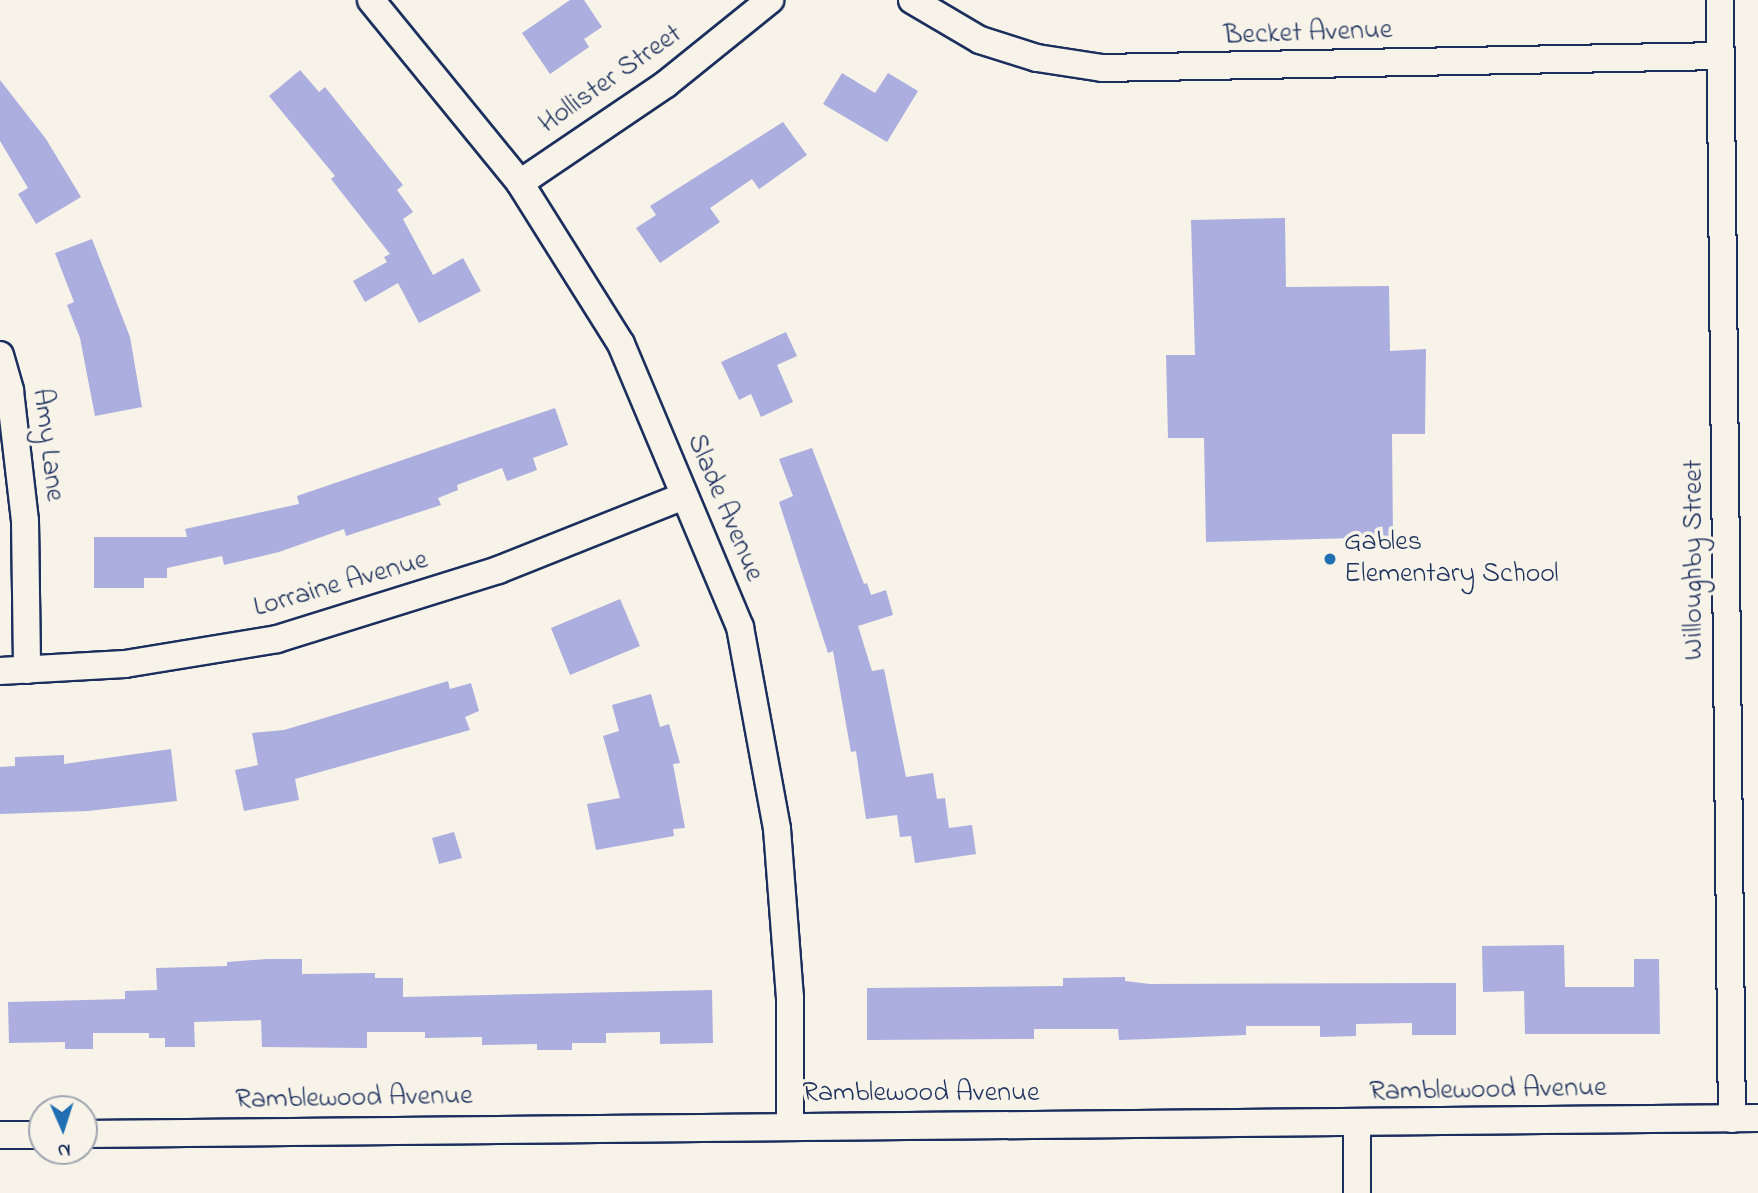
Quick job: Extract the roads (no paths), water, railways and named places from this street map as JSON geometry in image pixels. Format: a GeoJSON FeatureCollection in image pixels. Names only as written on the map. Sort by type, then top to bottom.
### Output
{"type":"FeatureCollection","features":[{"type":"Feature","properties":{"kind":"street","name":"Slade Avenue"},"geometry":{"type":"LineString","coordinates":[[371,0],[520,183],[621,344],[740,628],[777,829],[790,997],[790,1125]]}},
{"type":"Feature","properties":{"kind":"street","name":"Hollister Street"},"geometry":{"type":"LineString","coordinates":[[520,183],[666,84],[770,0]]}},
{"type":"Feature","properties":{"kind":"street","name":"Becket Avenue"},"geometry":{"type":"LineString","coordinates":[[912,0],[980,40],[1037,58],[1102,68],[1720,56]]}},
{"type":"Feature","properties":{"kind":"street","name":"Willoughby Street"},"geometry":{"type":"LineString","coordinates":[[1720,0],[1745,1119]]}},
{"type":"Feature","properties":{"kind":"street","name":"Amy Lane"},"geometry":{"type":"LineString","coordinates":[[0,355],[10,391],[25,521],[27,670]]}},
{"type":"Feature","properties":{"kind":"street","name":"Lorraine Avenue"},"geometry":{"type":"LineString","coordinates":[[0,671],[190,656],[277,639],[498,570],[684,496]]}},
{"type":"Feature","properties":{"kind":"street","name":"Ramblewood Avenue"},"geometry":{"type":"LineString","coordinates":[[98,1134],[790,1125],[1357,1124],[1745,1119]]}},
{"type":"Feature","properties":{"kind":"street"},"geometry":{"type":"LineString","coordinates":[[1357,1124],[1357,1193]]}},
{"type":"Feature","properties":{"kind":"street"},"geometry":{"type":"LineString","coordinates":[[0,1135],[28,1135]]}},
{"type":"Feature","properties":{"kind":"place","name":"Gables Elementary School"},"geometry":{"type":"Point","coordinates":[1330,559]}}]}
